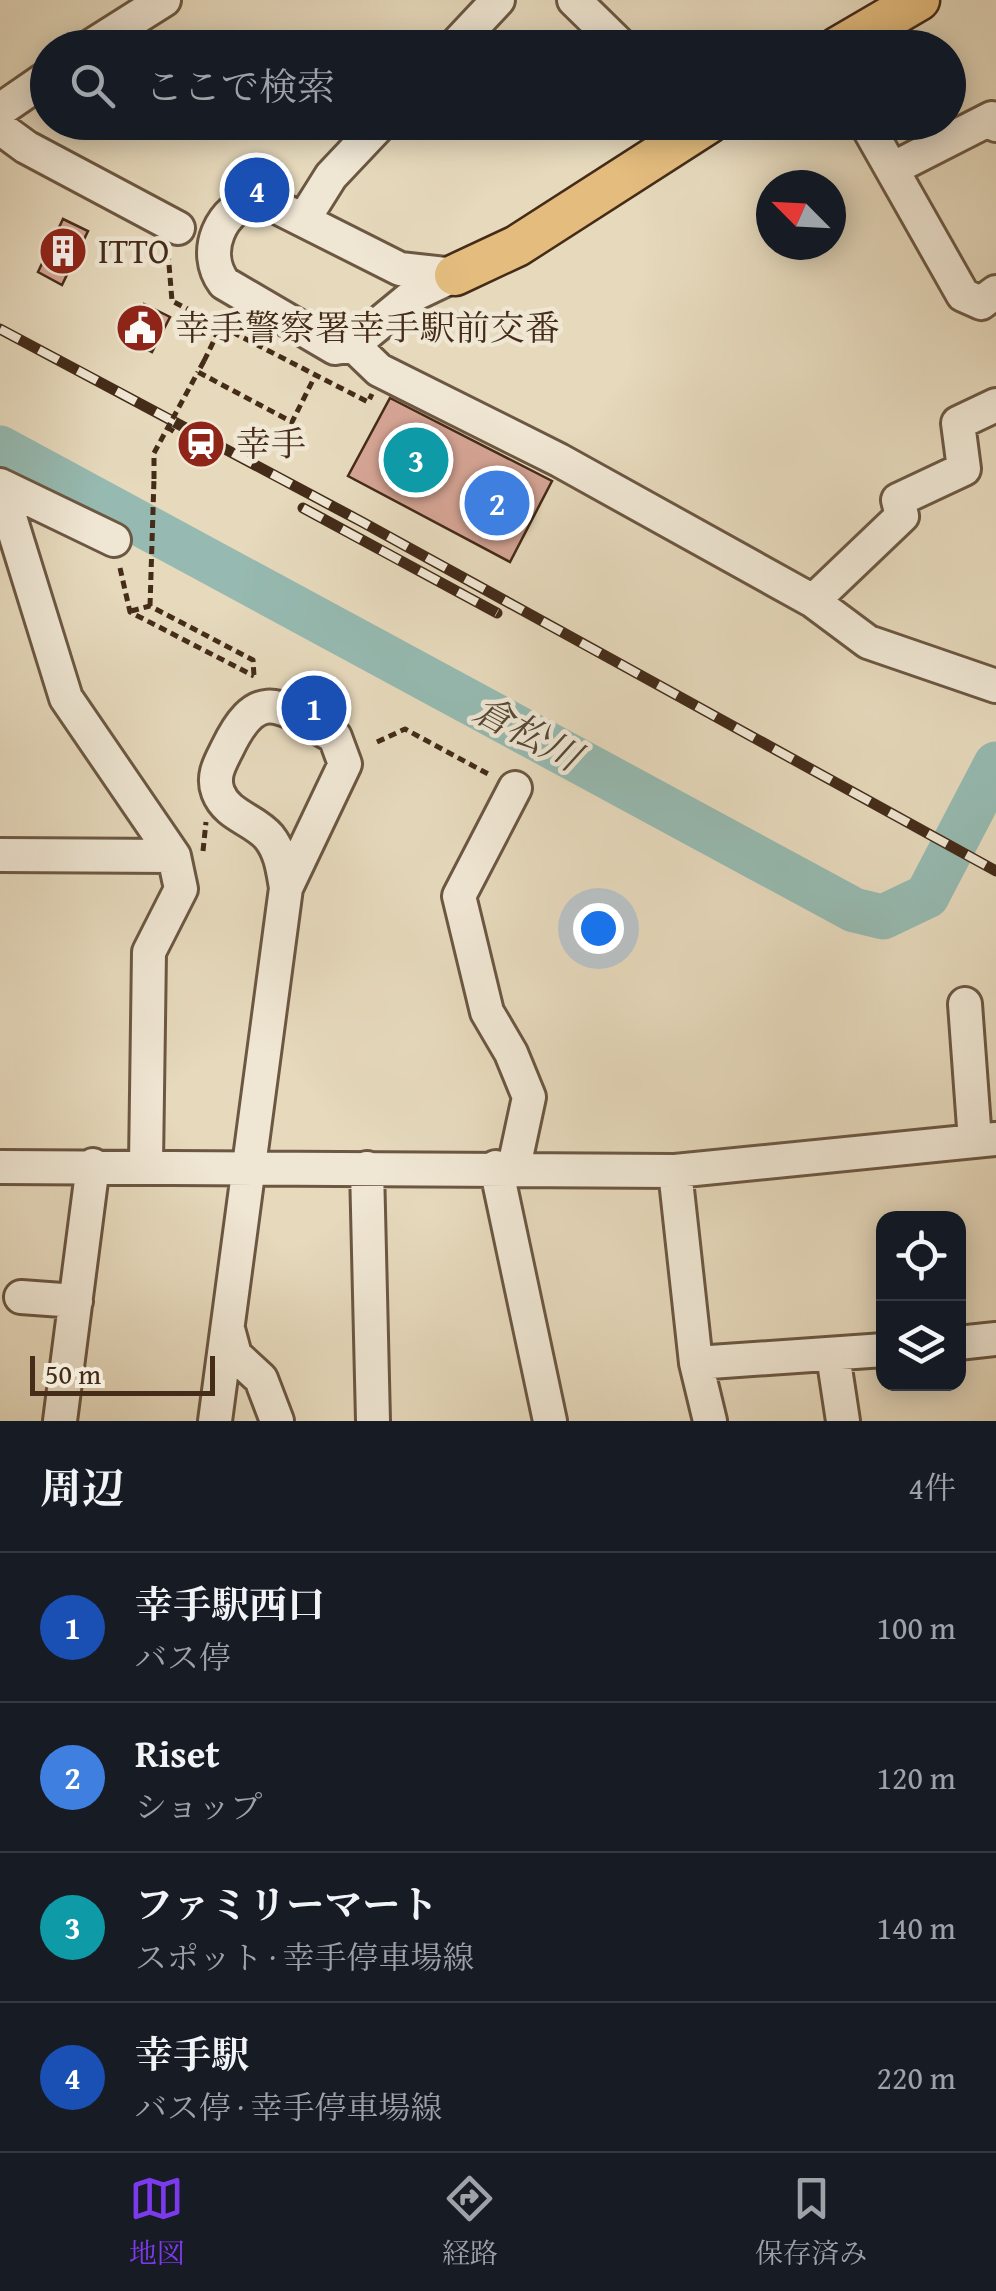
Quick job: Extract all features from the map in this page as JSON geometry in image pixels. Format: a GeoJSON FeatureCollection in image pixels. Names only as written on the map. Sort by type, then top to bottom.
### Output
{"type":"FeatureCollection","features":[{"type":"Feature","properties":{"kind":"main road"},"geometry":{"type":"LineString","coordinates":[[867,30],[919,0]]}},
{"type":"Feature","properties":{"kind":"main road"},"geometry":{"type":"LineString","coordinates":[[455,275],[517,246],[680,140]]}},
{"type":"Feature","properties":{"kind":"street"},"geometry":{"type":"LineString","coordinates":[[116,30],[164,0]]}},
{"type":"Feature","properties":{"kind":"street"},"geometry":{"type":"LineString","coordinates":[[470,30],[498,0]]}},
{"type":"Feature","properties":{"kind":"street"},"geometry":{"type":"LineString","coordinates":[[574,0],[605,30]]}},
{"type":"Feature","properties":{"kind":"street"},"geometry":{"type":"LineString","coordinates":[[0,110],[30,89]]}},
{"type":"Feature","properties":{"kind":"street"},"geometry":{"type":"LineString","coordinates":[[966,131],[992,118],[996,125]]}},
{"type":"Feature","properties":{"kind":"street"},"geometry":{"type":"LineString","coordinates":[[0,128],[26,148],[178,228],[224,284],[335,348],[353,345],[416,294],[455,275]]}},
{"type":"Feature","properties":{"kind":"street"},"geometry":{"type":"LineString","coordinates":[[304,219],[331,176],[365,140]]}},
{"type":"Feature","properties":{"kind":"street"},"geometry":{"type":"LineString","coordinates":[[875,140],[963,296],[981,302],[996,292]]}},
{"type":"Feature","properties":{"kind":"street"},"geometry":{"type":"LineString","coordinates":[[892,168],[948,140]]}},
{"type":"Feature","properties":{"kind":"street"},"geometry":{"type":"LineString","coordinates":[[212,268],[213,247],[223,224],[235,208],[258,198],[400,269],[455,275]]}},
{"type":"Feature","properties":{"kind":"street"},"geometry":{"type":"LineString","coordinates":[[178,228],[223,224]]}},
{"type":"Feature","properties":{"kind":"street"},"geometry":{"type":"LineString","coordinates":[[353,345],[379,370],[559,460],[813,601],[868,642],[996,686]]}},
{"type":"Feature","properties":{"kind":"street"},"geometry":{"type":"LineString","coordinates":[[813,601],[902,516],[898,500],[964,469],[958,423],[996,406]]}},
{"type":"Feature","properties":{"kind":"street"},"geometry":{"type":"LineString","coordinates":[[1,486],[114,540]]}},
{"type":"Feature","properties":{"kind":"street"},"geometry":{"type":"LineString","coordinates":[[1,486],[66,698],[174,856],[181,888],[149,952],[146,1164]]}},
{"type":"Feature","properties":{"kind":"street"},"geometry":{"type":"LineString","coordinates":[[216,1421],[286,888],[345,764],[334,736],[279,706],[258,706],[242,717],[216,771],[216,788],[224,805],[268,835],[280,857],[286,888]]}},
{"type":"Feature","properties":{"kind":"street"},"geometry":{"type":"LineString","coordinates":[[515,788],[459,896],[487,1012],[512,1053],[529,1097],[505,1167],[550,1421]]}},
{"type":"Feature","properties":{"kind":"street"},"geometry":{"type":"LineString","coordinates":[[0,855],[174,856]]}},
{"type":"Feature","properties":{"kind":"street"},"geometry":{"type":"LineString","coordinates":[[0,1166],[146,1164],[675,1171],[985,1140],[964,1004]]}},
{"type":"Feature","properties":{"kind":"street"},"geometry":{"type":"LineString","coordinates":[[60,1421],[93,1165]]}},
{"type":"Feature","properties":{"kind":"street"},"geometry":{"type":"LineString","coordinates":[[368,1168],[373,1421]]}},
{"type":"Feature","properties":{"kind":"street"},"geometry":{"type":"LineString","coordinates":[[675,1171],[696,1362],[710,1421]]}},
{"type":"Feature","properties":{"kind":"street"},"geometry":{"type":"LineString","coordinates":[[21,1297],[76,1300]]}},
{"type":"Feature","properties":{"kind":"street"},"geometry":{"type":"LineString","coordinates":[[228,1324],[227,1338],[235,1355],[262,1379],[277,1421]]}},
{"type":"Feature","properties":{"kind":"street"},"geometry":{"type":"LineString","coordinates":[[966,1342],[996,1339]]}},
{"type":"Feature","properties":{"kind":"street"},"geometry":{"type":"LineString","coordinates":[[696,1362],[876,1351]]}},
{"type":"Feature","properties":{"kind":"street"},"geometry":{"type":"LineString","coordinates":[[833,1355],[843,1421]]}},
{"type":"Feature","properties":{"kind":"path"},"geometry":{"type":"LineString","coordinates":[[150,606],[154,453],[222,325]]}},
{"type":"Feature","properties":{"kind":"path"},"geometry":{"type":"LineString","coordinates":[[198,372],[292,422],[316,374]]}},
{"type":"Feature","properties":{"kind":"path"},"geometry":{"type":"LineString","coordinates":[[167,427],[178,434]]}},
{"type":"Feature","properties":{"kind":"path"},"geometry":{"type":"LineString","coordinates":[[114,540],[130,612]]}},
{"type":"Feature","properties":{"kind":"path"},"geometry":{"type":"LineString","coordinates":[[150,606],[252,660],[254,676],[130,612],[150,606]]}},
{"type":"Feature","properties":{"kind":"path"},"geometry":{"type":"LineString","coordinates":[[377,742],[404,730],[515,788]]}},
{"type":"Feature","properties":{"kind":"building","name":"ITTO"},"geometry":{"type":"Polygon","coordinates":[[[63,219],[88,231],[62,285],[38,272],[63,219]]]}},
{"type":"Feature","properties":{"kind":"building"},"geometry":{"type":"Polygon","coordinates":[[[144,304],[170,317],[152,352],[126,339],[144,304]]]}},
{"type":"Feature","properties":{"kind":"building"},"geometry":{"type":"Polygon","coordinates":[[[390,398],[552,481],[510,562],[348,476],[390,398]]]}},
{"type":"Feature","properties":{"kind":"waterway","name":"倉松川"},"geometry":{"type":"LineString","coordinates":[[0,448],[854,910],[883,917],[927,896],[996,764]]}},
{"type":"Feature","properties":{"kind":"waterway"},"geometry":{"type":"LineString","coordinates":[[0,473],[22,460]]}},
{"type":"Feature","properties":{"kind":"railway"},"geometry":{"type":"LineString","coordinates":[[0,329],[364,523],[996,871]]}},
{"type":"Feature","properties":{"kind":"railway"},"geometry":{"type":"LineString","coordinates":[[303,508],[497,613]]}},
{"type":"Feature","properties":{"kind":"place","name":"幸手駅"},"geometry":{"type":"Point","coordinates":[257,190]}},
{"type":"Feature","properties":{"kind":"place","name":"ITTO"},"geometry":{"type":"Point","coordinates":[63,251]}},
{"type":"Feature","properties":{"kind":"place","name":"幸手警察署幸手駅前交番"},"geometry":{"type":"Point","coordinates":[140,328]}},
{"type":"Feature","properties":{"kind":"place","name":"幸手"},"geometry":{"type":"Point","coordinates":[201,444]}},
{"type":"Feature","properties":{"kind":"place","name":"ファミリーマート"},"geometry":{"type":"Point","coordinates":[416,460]}},
{"type":"Feature","properties":{"kind":"place","name":"Riset"},"geometry":{"type":"Point","coordinates":[497,503]}},
{"type":"Feature","properties":{"kind":"place","name":"幸手駅西口"},"geometry":{"type":"Point","coordinates":[314,708]}}]}
